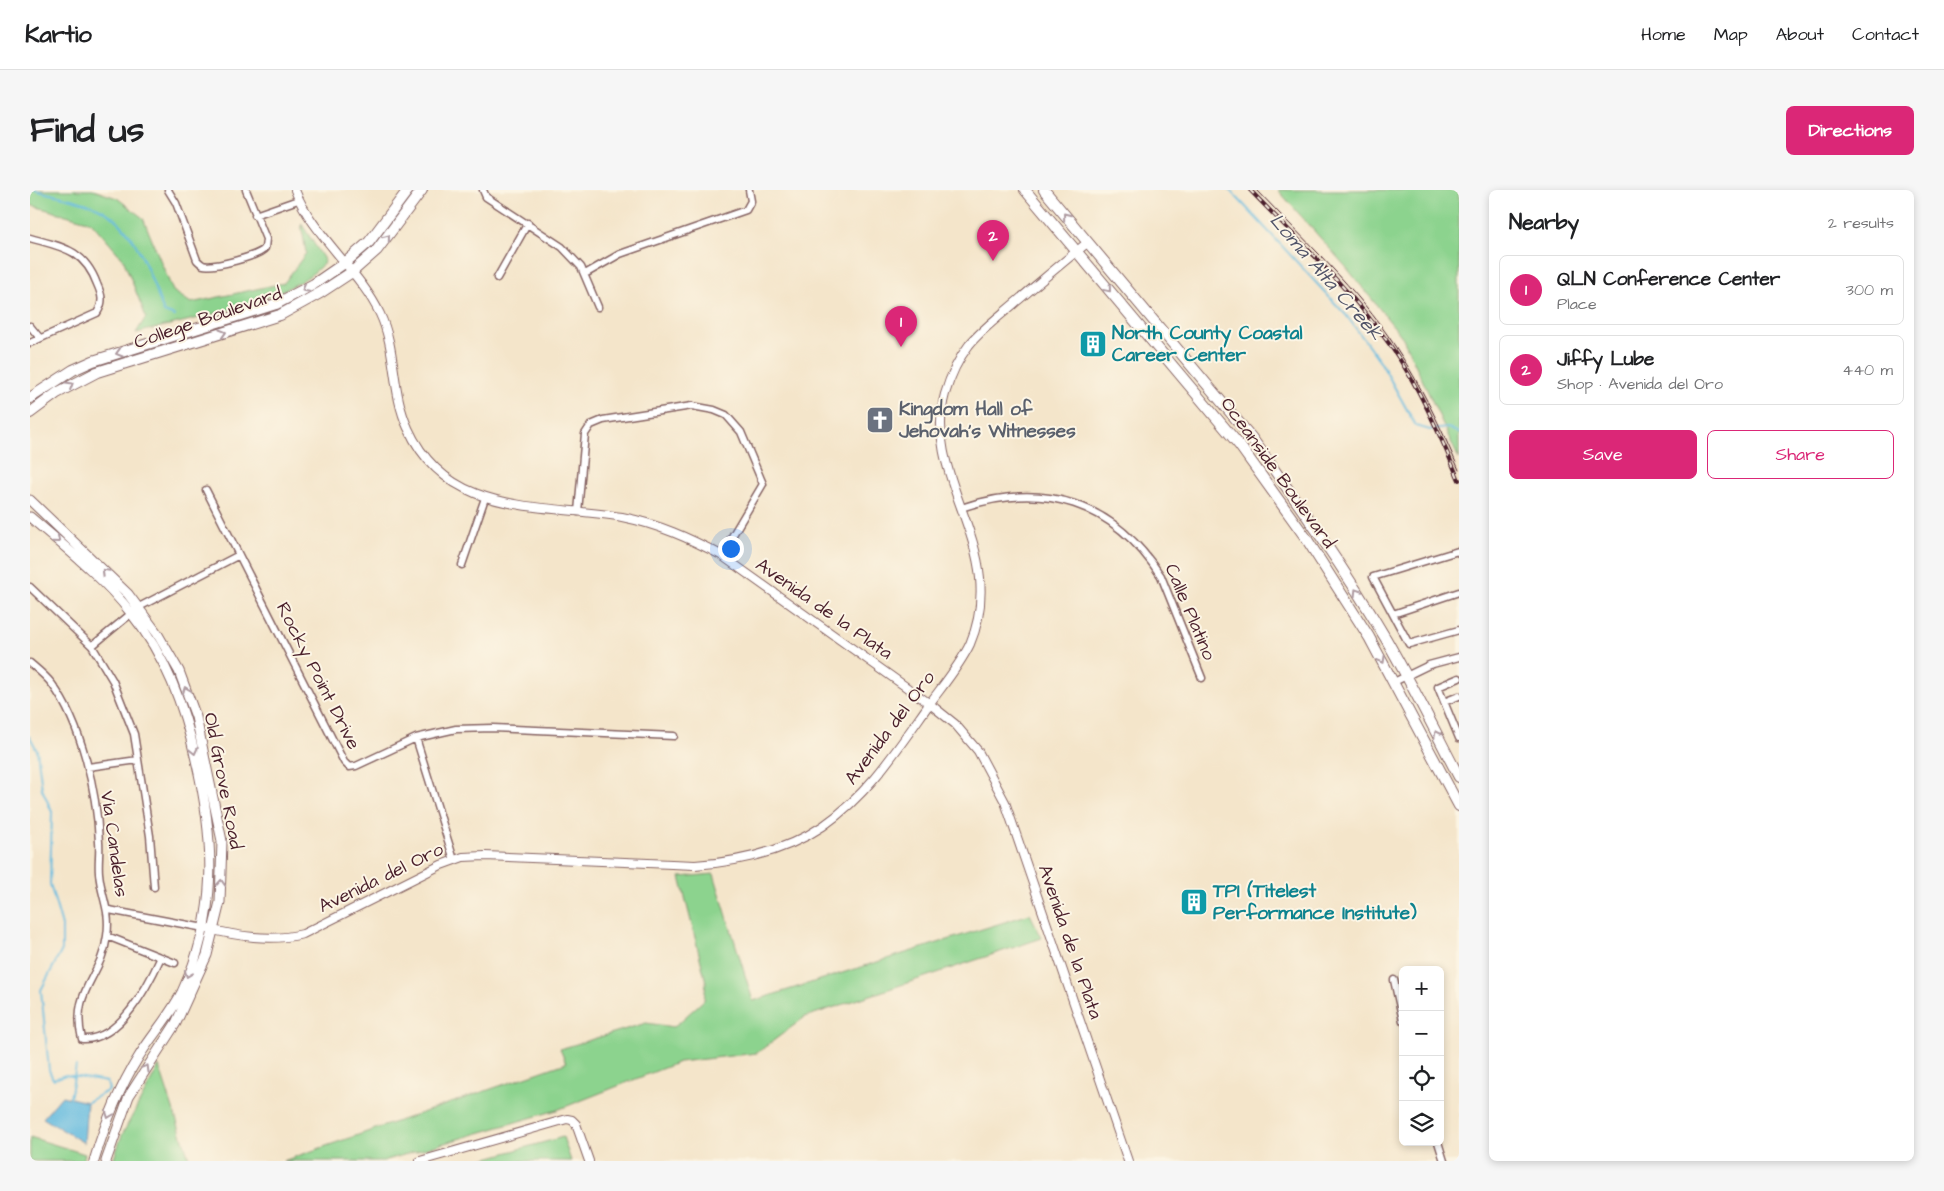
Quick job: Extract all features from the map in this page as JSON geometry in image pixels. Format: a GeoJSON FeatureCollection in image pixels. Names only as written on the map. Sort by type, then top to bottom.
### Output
{"type":"FeatureCollection","features":[{"type":"Feature","properties":{"kind":"main road","name":"College Boulevard"},"geometry":{"type":"LineString","coordinates":[[30,398],[73,370],[93,361],[276,304],[314,284],[346,262],[369,242],[408,190]]}},
{"type":"Feature","properties":{"kind":"main road","name":"College Boulevard"},"geometry":{"type":"LineString","coordinates":[[30,413],[64,389],[97,372],[280,315],[320,293],[352,272],[377,250],[422,190]]}},
{"type":"Feature","properties":{"kind":"main road","name":"Oceanside Boulevard"},"geometry":{"type":"LineString","coordinates":[[1025,190],[1262,476],[1345,598],[1394,682],[1459,806]]}},
{"type":"Feature","properties":{"kind":"main road","name":"Oceanside Boulevard"},"geometry":{"type":"LineString","coordinates":[[1044,190],[1244,429],[1277,472],[1357,592],[1406,676],[1459,777]]}},
{"type":"Feature","properties":{"kind":"main road","name":"Old Grove Road"},"geometry":{"type":"LineString","coordinates":[[30,500],[87,553],[135,610],[178,670],[196,718],[222,840],[220,902],[215,931],[204,963],[176,1023],[129,1096],[106,1161]]}},
{"type":"Feature","properties":{"kind":"main road","name":"Old Grove Road"},"geometry":{"type":"LineString","coordinates":[[30,517],[135,610],[170,674],[187,719],[200,776],[210,844],[211,876],[204,928],[182,991],[168,1018],[150,1038],[118,1091],[94,1161]]}},
{"type":"Feature","properties":{"kind":"street"},"geometry":{"type":"LineString","coordinates":[[168,190],[176,203],[197,260],[202,265],[210,266],[248,257],[264,250],[266,239],[246,190]]}},
{"type":"Feature","properties":{"kind":"street","name":"Avenida de la Plata"},"geometry":{"type":"LineString","coordinates":[[295,190],[298,200],[346,262],[372,301],[386,329],[392,349],[396,389],[407,428],[420,450],[439,471],[461,487],[485,498],[535,508],[622,517],[653,524],[689,538],[721,555],[930,704],[955,724],[972,743],[990,771],[1005,802],[1128,1161]]}},
{"type":"Feature","properties":{"kind":"street"},"geometry":{"type":"LineString","coordinates":[[483,190],[486,197],[562,247],[585,274],[598,306]]}},
{"type":"Feature","properties":{"kind":"street"},"geometry":{"type":"LineString","coordinates":[[585,274],[620,254],[738,213],[749,207],[751,201],[749,190]]}},
{"type":"Feature","properties":{"kind":"street"},"geometry":{"type":"LineString","coordinates":[[255,215],[298,200]]}},
{"type":"Feature","properties":{"kind":"street"},"geometry":{"type":"LineString","coordinates":[[496,278],[528,224]]}},
{"type":"Feature","properties":{"kind":"street"},"geometry":{"type":"LineString","coordinates":[[30,238],[67,248],[83,259],[94,274],[102,296],[102,304],[97,313],[30,343]]}},
{"type":"Feature","properties":{"kind":"street","name":"Avenida del Oro"},"geometry":{"type":"LineString","coordinates":[[204,928],[262,938],[283,939],[303,934],[463,857],[485,856],[695,865],[725,863],[789,844],[821,827],[853,803],[882,771],[962,659],[977,624],[980,605],[980,578],[976,556],[944,457],[941,435],[945,394],[954,371],[968,346],[984,329],[1087,243]]}},
{"type":"Feature","properties":{"kind":"street"},"geometry":{"type":"LineString","coordinates":[[30,326],[40,337]]}},
{"type":"Feature","properties":{"kind":"street"},"geometry":{"type":"LineString","coordinates":[[578,512],[585,434],[591,425],[603,420],[692,406],[714,410],[726,416],[741,432],[763,484],[721,555]]}},
{"type":"Feature","properties":{"kind":"street","name":"Rocky Point Drive"},"geometry":{"type":"LineString","coordinates":[[206,490],[344,762],[349,767],[356,766],[416,738],[441,731],[472,728],[674,736]]}},
{"type":"Feature","properties":{"kind":"street","name":"Calle Platino"},"geometry":{"type":"LineString","coordinates":[[961,508],[1013,496],[1041,496],[1065,501],[1098,514],[1123,529],[1153,563],[1161,576],[1202,678]]}},
{"type":"Feature","properties":{"kind":"street"},"geometry":{"type":"LineString","coordinates":[[462,565],[485,498]]}},
{"type":"Feature","properties":{"kind":"street"},"geometry":{"type":"LineString","coordinates":[[1459,554],[1458,551],[1373,578],[1409,644],[1459,630]]}},
{"type":"Feature","properties":{"kind":"street"},"geometry":{"type":"LineString","coordinates":[[92,646],[135,610],[239,555]]}},
{"type":"Feature","properties":{"kind":"street"},"geometry":{"type":"LineString","coordinates":[[30,587],[92,646],[120,698],[134,734],[150,836],[154,887]]}},
{"type":"Feature","properties":{"kind":"street"},"geometry":{"type":"LineString","coordinates":[[1393,614],[1459,592]]}},
{"type":"Feature","properties":{"kind":"street"},"geometry":{"type":"LineString","coordinates":[[1394,682],[1429,665],[1459,658]]}},
{"type":"Feature","properties":{"kind":"street","name":"Via Candelas"},"geometry":{"type":"LineString","coordinates":[[30,663],[51,683],[67,710],[88,767],[100,841],[102,888],[108,910],[107,936],[105,949],[81,999],[79,1026],[82,1040],[101,1037],[123,1018],[144,990],[160,957]]}},
{"type":"Feature","properties":{"kind":"street"},"geometry":{"type":"LineString","coordinates":[[1458,735],[1438,687],[1459,678]]}},
{"type":"Feature","properties":{"kind":"street"},"geometry":{"type":"LineString","coordinates":[[1444,702],[1459,696]]}},
{"type":"Feature","properties":{"kind":"street"},"geometry":{"type":"LineString","coordinates":[[1451,718],[1459,715]]}},
{"type":"Feature","properties":{"kind":"street"},"geometry":{"type":"LineString","coordinates":[[416,738],[454,860]]}},
{"type":"Feature","properties":{"kind":"street"},"geometry":{"type":"LineString","coordinates":[[88,767],[138,760]]}},
{"type":"Feature","properties":{"kind":"street"},"geometry":{"type":"LineString","coordinates":[[108,910],[204,928]]}},
{"type":"Feature","properties":{"kind":"street"},"geometry":{"type":"LineString","coordinates":[[107,936],[175,963]]}},
{"type":"Feature","properties":{"kind":"street"},"geometry":{"type":"LineString","coordinates":[[1394,980],[1401,1011]]}},
{"type":"Feature","properties":{"kind":"street"},"geometry":{"type":"LineString","coordinates":[[420,1161],[567,1119],[572,1120],[576,1124],[589,1161]]}},
{"type":"Feature","properties":{"kind":"street"},"geometry":{"type":"LineString","coordinates":[[1439,1146],[1444,1161]]}},
{"type":"Feature","properties":{"kind":"green space"},"geometry":{"type":"Polygon","coordinates":[[[30,190],[93,190],[117,198],[143,218],[173,291],[191,303],[284,283],[306,253],[301,223],[325,261],[311,275],[265,298],[209,315],[136,333],[146,317],[123,259],[91,222],[30,205],[30,190]]]}},
{"type":"Feature","properties":{"kind":"green space"},"geometry":{"type":"Polygon","coordinates":[[[1278,190],[1459,190],[1459,459],[1403,338],[1346,267],[1278,190]]]}},
{"type":"Feature","properties":{"kind":"green space"},"geometry":{"type":"Polygon","coordinates":[[[714,874],[753,1001],[1030,914],[1042,938],[805,1017],[757,1053],[679,1062],[557,1110],[383,1161],[283,1161],[566,1063],[560,1049],[646,1023],[674,1027],[704,1000],[706,982],[680,877],[714,874]]]}},
{"type":"Feature","properties":{"kind":"green space"},"geometry":{"type":"Polygon","coordinates":[[[159,1066],[190,1161],[113,1161],[122,1135],[159,1066]]]}},
{"type":"Feature","properties":{"kind":"green space"},"geometry":{"type":"Polygon","coordinates":[[[30,1137],[85,1154],[83,1161],[30,1161],[30,1137]]]}},
{"type":"Feature","properties":{"kind":"green space"},"geometry":{"type":"Polygon","coordinates":[[[563,1137],[571,1161],[478,1161],[480,1160],[563,1137]]]}},
{"type":"Feature","properties":{"kind":"water"},"geometry":{"type":"Polygon","coordinates":[[[62,1096],[87,1102],[84,1143],[43,1118],[62,1096]]]}},
{"type":"Feature","properties":{"kind":"waterway"},"geometry":{"type":"LineString","coordinates":[[35,190],[83,202],[112,216],[123,227],[140,252],[164,312],[175,316]]}},
{"type":"Feature","properties":{"kind":"waterway","name":"Loma Alta Creek"},"geometry":{"type":"LineString","coordinates":[[1230,190],[1346,315],[1380,361],[1416,426],[1430,430],[1448,428],[1459,433]]}},
{"type":"Feature","properties":{"kind":"waterway"},"geometry":{"type":"LineString","coordinates":[[30,737],[37,750],[42,789],[52,812],[50,884],[62,926],[62,950],[41,990],[49,1070],[53,1079],[66,1075],[107,1082],[109,1090],[87,1102]]}},
{"type":"Feature","properties":{"kind":"waterway"},"geometry":{"type":"LineString","coordinates":[[70,1098],[76,1066]]}},
{"type":"Feature","properties":{"kind":"tram line"},"geometry":{"type":"LineString","coordinates":[[1257,190],[1347,284],[1380,325],[1422,391],[1459,470]]}},
{"type":"Feature","properties":{"kind":"railway"},"geometry":{"type":"LineString","coordinates":[[1250,190],[1340,284],[1390,345],[1419,393],[1459,480]]}},
{"type":"Feature","properties":{"kind":"place","name":"Jiffy Lube"},"geometry":{"type":"Point","coordinates":[993,261]}},
{"type":"Feature","properties":{"kind":"place","name":"North County Coastal Career Center"},"geometry":{"type":"Point","coordinates":[1093,344]}},
{"type":"Feature","properties":{"kind":"place","name":"QLN Conference Center"},"geometry":{"type":"Point","coordinates":[901,347]}},
{"type":"Feature","properties":{"kind":"place","name":"Kingdom Hall of Jehovah's Witnesses"},"geometry":{"type":"Point","coordinates":[880,420]}},
{"type":"Feature","properties":{"kind":"place","name":"TPI (Titelest Performance Institute)"},"geometry":{"type":"Point","coordinates":[1194,902]}}]}
